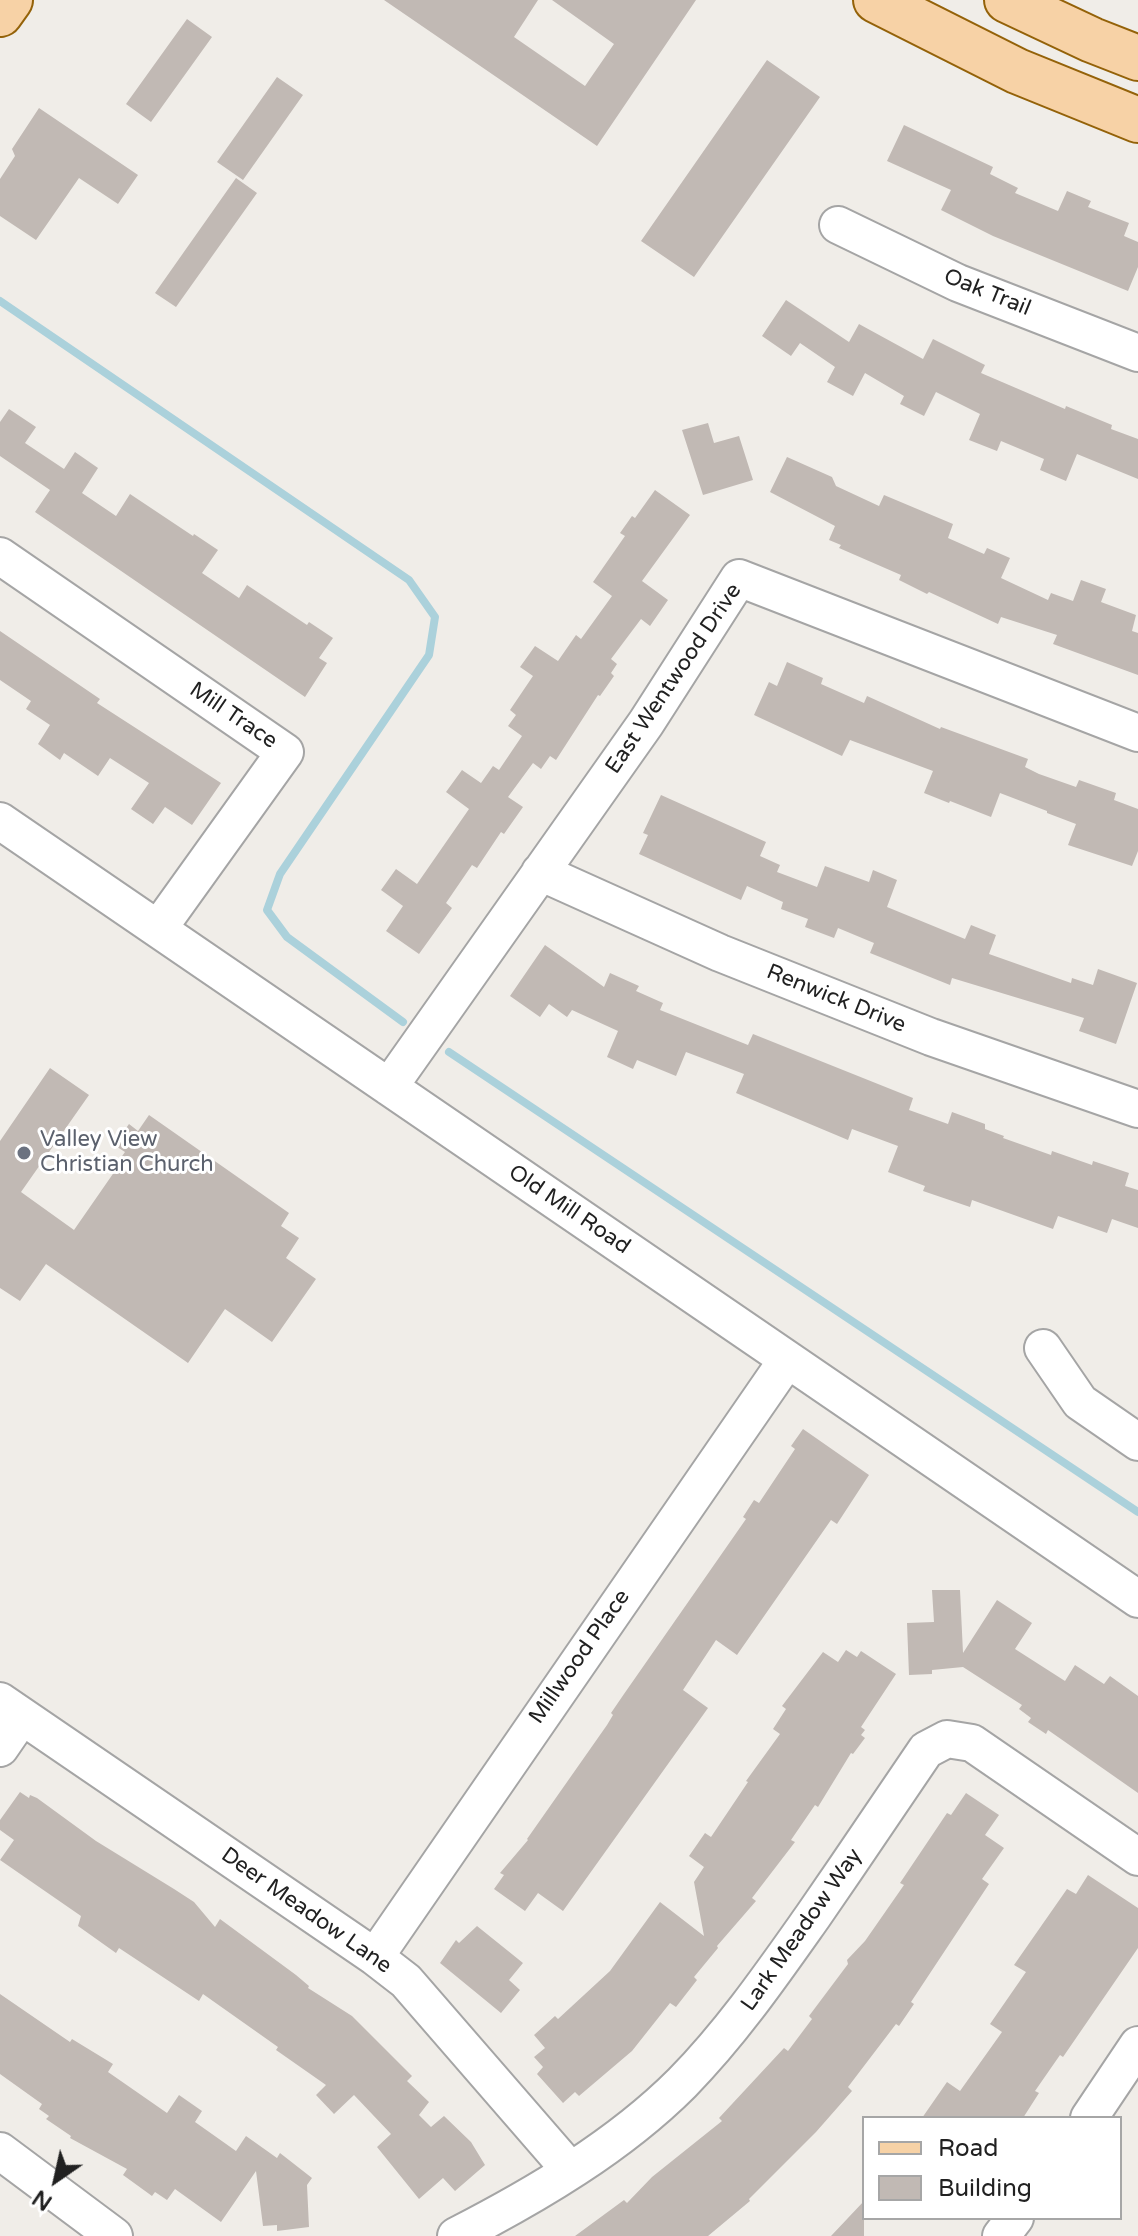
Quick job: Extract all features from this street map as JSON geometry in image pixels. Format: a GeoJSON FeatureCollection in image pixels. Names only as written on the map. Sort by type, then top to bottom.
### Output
{"type":"FeatureCollection","features":[{"type":"Feature","properties":{"kind":"main road"},"geometry":{"type":"LineString","coordinates":[[0,14],[10,0]]}},
{"type":"Feature","properties":{"kind":"main road"},"geometry":{"type":"LineString","coordinates":[[876,0],[1017,71],[1138,120]]}},
{"type":"Feature","properties":{"kind":"main road"},"geometry":{"type":"LineString","coordinates":[[1007,0],[1138,58]]}},
{"type":"Feature","properties":{"kind":"street","name":"Oak Trail"},"geometry":{"type":"LineString","coordinates":[[838,225],[958,283],[1138,353]]}},
{"type":"Feature","properties":{"kind":"street","name":"Mill Trace"},"geometry":{"type":"LineString","coordinates":[[0,556],[285,752],[158,929]]}},
{"type":"Feature","properties":{"kind":"street","name":"East Wentwood Drive"},"geometry":{"type":"LineString","coordinates":[[389,1087],[646,723],[739,578],[1138,733]]}},
{"type":"Feature","properties":{"kind":"street","name":"Old Mill Road"},"geometry":{"type":"LineString","coordinates":[[0,821],[1138,1599]]}},
{"type":"Feature","properties":{"kind":"street","name":"Renwick Drive"},"geometry":{"type":"LineString","coordinates":[[540,872],[720,953],[917,1032],[1138,1109]]}},
{"type":"Feature","properties":{"kind":"street"},"geometry":{"type":"LineString","coordinates":[[1043,1348],[1080,1402],[1138,1442]]}},
{"type":"Feature","properties":{"kind":"street","name":"Millwood Place"},"geometry":{"type":"LineString","coordinates":[[375,1957],[787,1360]]}},
{"type":"Feature","properties":{"kind":"street"},"geometry":{"type":"LineString","coordinates":[[0,1748],[11,1708]]}},
{"type":"Feature","properties":{"kind":"street","name":"Deer Meadow Lane"},"geometry":{"type":"LineString","coordinates":[[11,1708],[406,1981],[570,2170]]}},
{"type":"Feature","properties":{"kind":"street","name":"Lark Meadow Way"},"geometry":{"type":"LineString","coordinates":[[456,2236],[570,2170],[632,2127],[680,2085],[726,2037],[926,1750],[947,1739],[972,1743],[1138,1857]]}},
{"type":"Feature","properties":{"kind":"street"},"geometry":{"type":"LineString","coordinates":[[1090,2116],[1138,2045]]}},
{"type":"Feature","properties":{"kind":"street"},"geometry":{"type":"LineString","coordinates":[[0,2151],[114,2236]]}},
{"type":"Feature","properties":{"kind":"street"},"geometry":{"type":"LineString","coordinates":[[1001,2236],[1013,2220]]}},
{"type":"Feature","properties":{"kind":"building"},"geometry":{"type":"Polygon","coordinates":[[[384,0],[538,0],[514,37],[585,86],[614,44],[552,0],[696,0],[597,146],[384,0]]]}},
{"type":"Feature","properties":{"kind":"building"},"geometry":{"type":"Polygon","coordinates":[[[187,19],[212,37],[151,122],[126,104],[187,19]]]}},
{"type":"Feature","properties":{"kind":"building"},"geometry":{"type":"Polygon","coordinates":[[[767,60],[820,97],[694,277],[641,241],[767,60]]]}},
{"type":"Feature","properties":{"kind":"building"},"geometry":{"type":"Polygon","coordinates":[[[277,77],[303,95],[243,180],[217,162],[277,77]]]}},
{"type":"Feature","properties":{"kind":"building"},"geometry":{"type":"Polygon","coordinates":[[[39,108],[138,175],[118,204],[79,178],[36,240],[0,216],[0,179],[15,156],[12,149],[39,108]]]}},
{"type":"Feature","properties":{"kind":"building"},"geometry":{"type":"Polygon","coordinates":[[[904,125],[993,167],[990,174],[1018,188],[1015,193],[1058,211],[1067,191],[1091,201],[1088,207],[1129,223],[1124,236],[1138,242],[1138,267],[1128,291],[993,236],[941,210],[951,190],[887,161],[904,125]]]}},
{"type":"Feature","properties":{"kind":"building"},"geometry":{"type":"Polygon","coordinates":[[[236,178],[257,193],[176,307],[155,293],[236,178]]]}},
{"type":"Feature","properties":{"kind":"building"},"geometry":{"type":"Polygon","coordinates":[[[786,300],[849,342],[859,324],[923,359],[933,339],[985,365],[981,373],[1065,409],[1066,406],[1112,425],[1111,429],[1138,439],[1138,479],[1077,454],[1066,481],[1040,470],[1044,459],[1001,441],[997,451],[969,440],[980,414],[936,392],[924,416],[900,404],[904,396],[865,373],[853,396],[827,382],[835,367],[800,343],[791,356],[762,336],[786,300]]]}},
{"type":"Feature","properties":{"kind":"building"},"geometry":{"type":"Polygon","coordinates":[[[9,409],[36,427],[25,443],[64,469],[75,452],[98,468],[82,493],[116,516],[130,494],[218,550],[202,573],[239,598],[247,585],[307,625],[309,622],[333,638],[319,658],[327,663],[305,697],[35,512],[50,490],[0,456],[0,422],[9,409]]]}},
{"type":"Feature","properties":{"kind":"building"},"geometry":{"type":"Polygon","coordinates":[[[708,423],[714,443],[739,436],[753,480],[703,495],[682,430],[708,423]]]}},
{"type":"Feature","properties":{"kind":"building"},"geometry":{"type":"Polygon","coordinates":[[[787,457],[832,477],[836,486],[879,506],[884,495],[953,524],[948,538],[984,554],[987,548],[1010,558],[1001,578],[1048,600],[1051,593],[1073,601],[1081,580],[1106,589],[1101,602],[1136,615],[1132,631],[1138,633],[1138,675],[1053,644],[1057,635],[1001,617],[998,624],[929,592],[927,594],[899,580],[901,575],[839,548],[841,545],[829,540],[835,526],[770,492],[787,457]]]}},
{"type":"Feature","properties":{"kind":"building"},"geometry":{"type":"Polygon","coordinates":[[[655,490],[690,515],[642,581],[668,600],[650,626],[641,619],[611,659],[617,664],[611,673],[614,676],[556,760],[550,756],[541,769],[533,763],[508,797],[523,807],[504,834],[501,832],[477,868],[472,865],[446,903],[452,908],[419,954],[386,931],[403,906],[381,890],[396,869],[417,884],[469,809],[446,792],[462,770],[481,783],[493,766],[499,770],[522,736],[508,726],[516,715],[510,710],[533,676],[520,667],[535,646],[558,661],[576,635],[581,639],[612,596],[593,582],[625,536],[620,533],[655,490]]]}},
{"type":"Feature","properties":{"kind":"building"},"geometry":{"type":"Polygon","coordinates":[[[0,631],[100,699],[97,703],[221,783],[192,825],[165,807],[153,824],[131,809],[149,783],[110,758],[98,776],[64,753],[60,760],[38,744],[50,725],[26,709],[31,701],[0,680],[0,631]]]}},
{"type":"Feature","properties":{"kind":"building"},"geometry":{"type":"Polygon","coordinates":[[[787,662],[823,678],[821,684],[864,703],[867,696],[940,729],[1028,759],[1025,767],[1039,774],[1076,787],[1079,780],[1116,793],[1114,800],[1138,809],[1138,851],[1132,866],[1068,845],[1076,824],[1047,811],[1000,793],[991,817],[924,793],[933,771],[850,740],[842,756],[754,715],[769,682],[777,686],[787,662]]]}},
{"type":"Feature","properties":{"kind":"building"},"geometry":{"type":"Polygon","coordinates":[[[661,795],[766,842],[760,856],[780,865],[777,872],[817,887],[825,866],[869,882],[873,870],[897,880],[887,907],[965,939],[971,925],[996,935],[989,954],[1071,983],[1072,978],[1093,985],[1098,969],[1137,983],[1116,1044],[1079,1031],[1084,1018],[952,978],[950,985],[870,953],[874,943],[838,928],[834,938],[805,927],[808,919],[781,909],[783,902],[747,886],[741,900],[639,854],[648,835],[643,833],[661,795]]]}},
{"type":"Feature","properties":{"kind":"building"},"geometry":{"type":"Polygon","coordinates":[[[545,945],[604,987],[610,973],[639,986],[636,991],[663,1003],[660,1010],[748,1045],[753,1034],[913,1098],[909,1110],[948,1124],[952,1112],[985,1124],[985,1129],[1003,1138],[1051,1155],[1052,1151],[1092,1165],[1093,1161],[1129,1173],[1125,1186],[1138,1190],[1138,1228],[1112,1219],[1107,1233],[1058,1216],[1053,1229],[972,1200],[970,1207],[923,1191],[925,1186],[888,1172],[898,1146],[852,1129],[848,1140],[736,1093],[744,1074],[686,1052],[676,1076],[637,1060],[633,1069],[607,1057],[618,1031],[572,1010],[567,1017],[549,1004],[540,1017],[510,996],[545,945]]]}},
{"type":"Feature","properties":{"kind":"building"},"geometry":{"type":"Polygon","coordinates":[[[50,1068],[89,1095],[21,1192],[74,1230],[125,1152],[114,1145],[129,1124],[138,1131],[149,1115],[289,1213],[281,1226],[299,1238],[286,1258],[316,1279],[272,1342],[225,1309],[188,1363],[46,1264],[20,1301],[0,1288],[0,1141],[50,1068]]]}},
{"type":"Feature","properties":{"kind":"building"},"geometry":{"type":"Polygon","coordinates":[[[803,1429],[869,1475],[837,1524],[831,1520],[737,1655],[716,1640],[683,1690],[708,1708],[563,1911],[538,1893],[525,1911],[494,1889],[504,1875],[500,1873],[528,1840],[607,1725],[613,1715],[611,1713],[746,1519],[743,1517],[754,1500],[759,1503],[795,1449],[791,1446],[803,1429]]]}},
{"type":"Feature","properties":{"kind":"building"},"geometry":{"type":"Polygon","coordinates":[[[932,1590],[960,1590],[963,1653],[997,1600],[1032,1623],[1015,1649],[1065,1681],[1075,1665],[1104,1684],[1110,1676],[1138,1696],[1138,1793],[1048,1730],[1046,1734],[1028,1722],[1031,1718],[1019,1709],[1022,1705],[963,1667],[909,1675],[907,1623],[934,1622],[932,1590]]]}},
{"type":"Feature","properties":{"kind":"building"},"geometry":{"type":"Polygon","coordinates":[[[846,1650],[857,1657],[861,1651],[896,1674],[861,1727],[865,1730],[861,1735],[865,1738],[851,1753],[818,1807],[815,1805],[791,1840],[795,1842],[752,1898],[756,1901],[717,1946],[676,2007],[670,2003],[632,2051],[579,2096],[575,2092],[563,2103],[537,2074],[543,2067],[534,2057],[545,2048],[534,2035],[555,2016],[558,2019],[610,1971],[660,1902],[704,1936],[694,1882],[704,1867],[689,1856],[705,1833],[711,1837],[780,1734],[773,1729],[786,1709],[782,1706],[823,1652],[838,1662],[846,1650]]]}},
{"type":"Feature","properties":{"kind":"building"},"geometry":{"type":"Polygon","coordinates":[[[20,1792],[29,1798],[30,1795],[37,1798],[96,1841],[194,1902],[215,1927],[220,1919],[296,1975],[308,1988],[352,2016],[412,2076],[407,2081],[429,2102],[419,2115],[431,2127],[444,2116],[471,2142],[485,2165],[455,2191],[443,2178],[419,2199],[377,2147],[391,2134],[354,2095],[334,2114],[316,2095],[326,2085],[276,2050],[278,2047],[203,1994],[199,2001],[119,1948],[116,1953],[78,1926],[81,1916],[0,1860],[14,1840],[0,1830],[0,1820],[20,1792]]]}},
{"type":"Feature","properties":{"kind":"building"},"geometry":{"type":"Polygon","coordinates":[[[966,1793],[999,1815],[985,1835],[1004,1848],[982,1879],[989,1884],[911,2002],[914,2004],[899,2026],[896,2024],[848,2087],[852,2091],[816,2132],[750,2201],[708,2236],[575,2236],[624,2200],[627,2203],[652,2177],[722,2121],[719,2118],[784,2048],[788,2051],[812,2019],[809,2016],[848,1964],[847,1960],[865,1941],[904,1885],[900,1883],[947,1813],[951,1815],[966,1793]]]}},
{"type":"Feature","properties":{"kind":"building"},"geometry":{"type":"Polygon","coordinates":[[[1088,1875],[1138,1908],[1138,1948],[1063,2057],[1060,2055],[1035,2091],[1039,2093],[1024,2116],[923,2116],[947,2082],[960,2091],[1002,2032],[990,2024],[1026,1972],[1014,1965],[1067,1889],[1076,1894],[1088,1875]]]}},
{"type":"Feature","properties":{"kind":"building"},"geometry":{"type":"Polygon","coordinates":[[[477,1926],[523,1963],[509,1980],[520,1990],[501,2013],[440,1963],[456,1940],[459,1943],[477,1926]]]}},
{"type":"Feature","properties":{"kind":"building"},"geometry":{"type":"Polygon","coordinates":[[[0,1994],[70,2042],[72,2039],[113,2064],[108,2072],[167,2113],[179,2095],[202,2111],[195,2122],[236,2151],[246,2136],[277,2158],[280,2153],[312,2178],[307,2185],[309,2227],[277,2231],[277,2225],[263,2226],[256,2171],[221,2222],[175,2189],[167,2200],[155,2192],[152,2196],[123,2175],[127,2169],[70,2138],[46,2119],[49,2116],[39,2109],[42,2104],[0,2074],[0,1994]]]}},
{"type":"Feature","properties":{"kind":"building"},"geometry":{"type":"Polygon","coordinates":[[[862,2203],[864,2236],[831,2236],[862,2203]]]}},
{"type":"Feature","properties":{"kind":"waterway"},"geometry":{"type":"LineString","coordinates":[[0,301],[409,580],[435,617],[429,655],[280,874],[267,910],[287,937],[403,1022]]}},
{"type":"Feature","properties":{"kind":"waterway"},"geometry":{"type":"LineString","coordinates":[[449,1052],[1138,1512]]}},
{"type":"Feature","properties":{"kind":"place","name":"Valley View Christian Church"},"geometry":{"type":"Point","coordinates":[24,1153]}}]}
